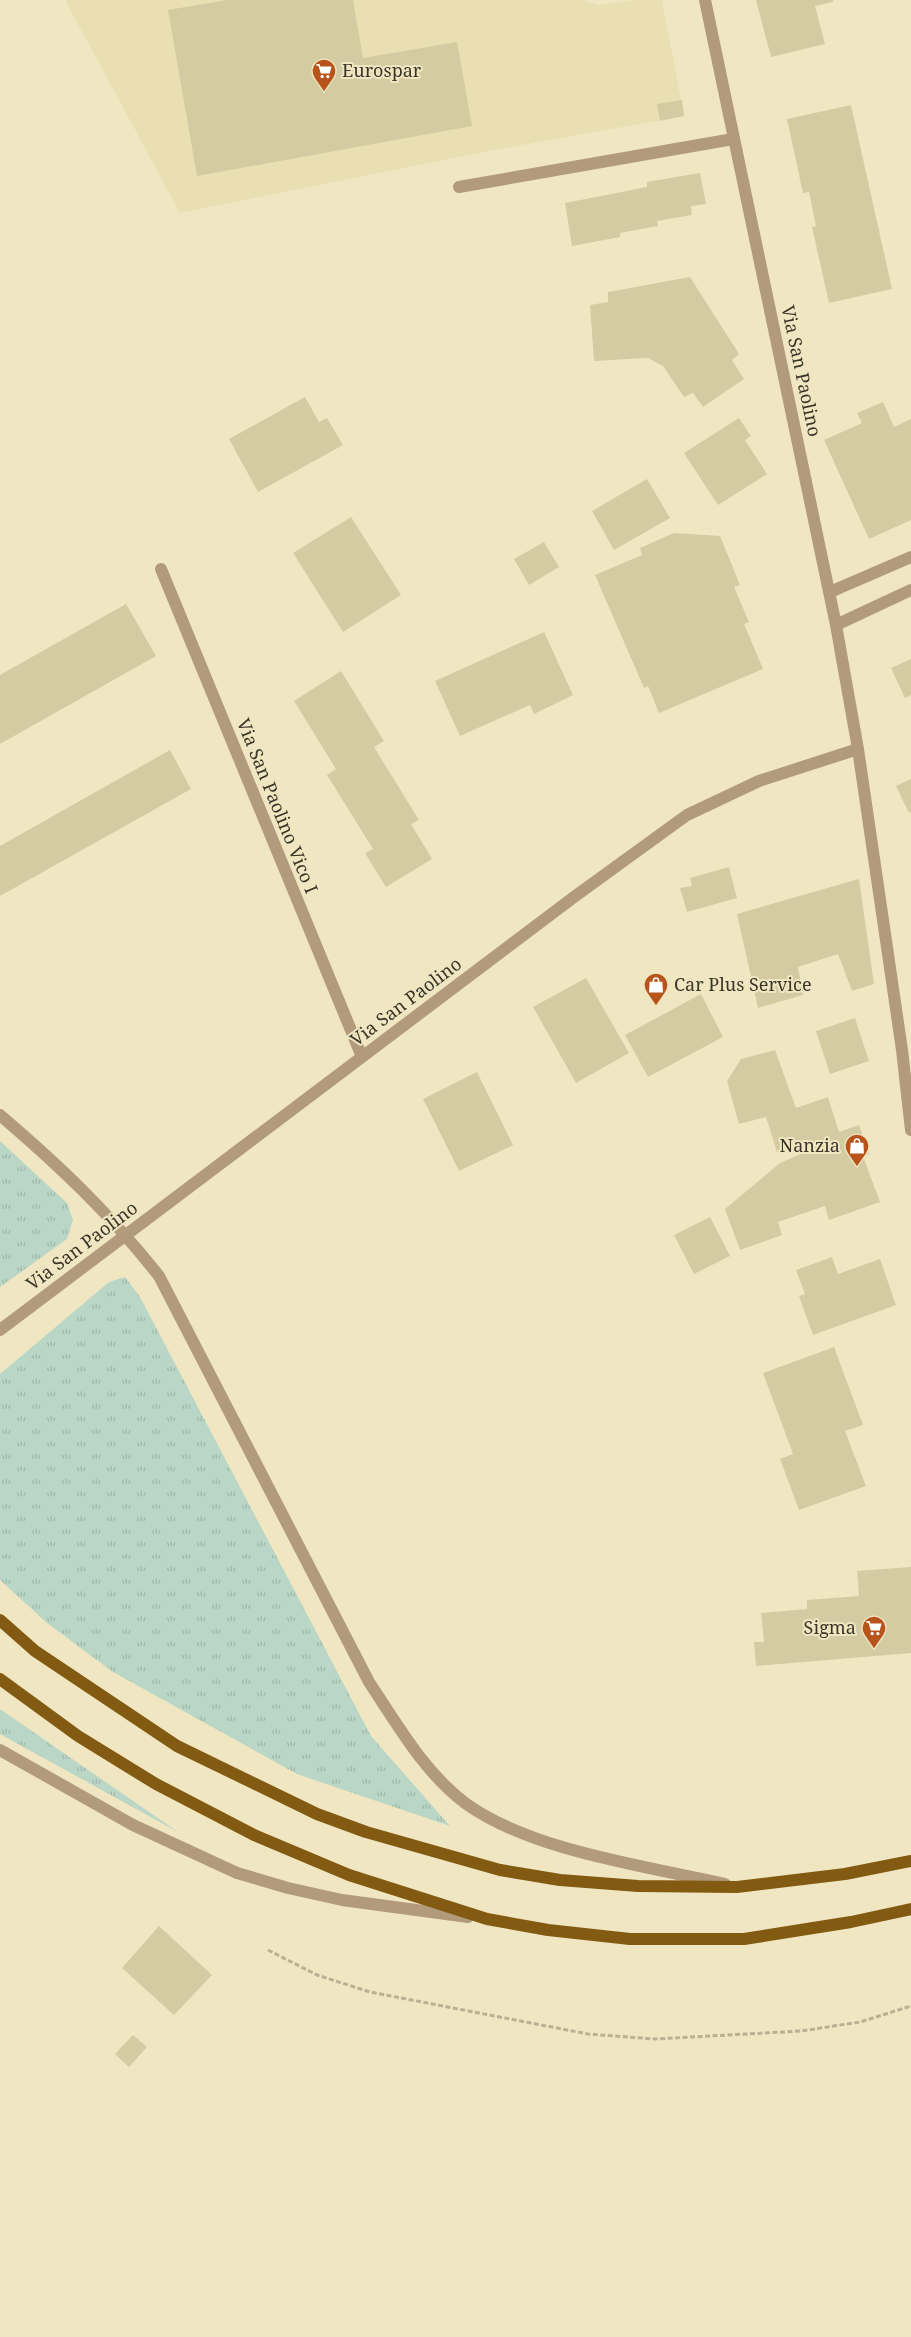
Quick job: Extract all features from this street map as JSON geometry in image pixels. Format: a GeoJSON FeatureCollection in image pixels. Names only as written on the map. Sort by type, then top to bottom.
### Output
{"type":"FeatureCollection","features":[{"type":"Feature","properties":{"kind":"main road"},"geometry":{"type":"LineString","coordinates":[[0,1620],[35,1652],[177,1746],[326,1817],[366,1832],[500,1870],[560,1880],[638,1886],[737,1887],[845,1874],[911,1861]]}},
{"type":"Feature","properties":{"kind":"main road"},"geometry":{"type":"LineString","coordinates":[[0,1679],[78,1736],[148,1779],[254,1835],[349,1875],[487,1919],[548,1930],[630,1939],[744,1939],[851,1922],[911,1909]]}},
{"type":"Feature","properties":{"kind":"street","name":"Via San Paolino"},"geometry":{"type":"LineString","coordinates":[[705,0],[830,592],[858,749],[902,1050],[911,1130]]}},
{"type":"Feature","properties":{"kind":"street"},"geometry":{"type":"LineString","coordinates":[[459,187],[733,139]]}},
{"type":"Feature","properties":{"kind":"street"},"geometry":{"type":"LineString","coordinates":[[830,592],[911,557]]}},
{"type":"Feature","properties":{"kind":"street","name":"Via San Paolino Vico I"},"geometry":{"type":"LineString","coordinates":[[161,569],[362,1057]]}},
{"type":"Feature","properties":{"kind":"street"},"geometry":{"type":"LineString","coordinates":[[836,625],[911,590]]}},
{"type":"Feature","properties":{"kind":"street","name":"Via San Paolino"},"geometry":{"type":"LineString","coordinates":[[0,1330],[574,897],[688,816],[759,780],[858,749]]}},
{"type":"Feature","properties":{"kind":"street"},"geometry":{"type":"LineString","coordinates":[[0,1115],[63,1169],[126,1234],[159,1276],[369,1682],[408,1741],[440,1780],[466,1803],[509,1828],[550,1843],[567,1849],[737,1887]]}},
{"type":"Feature","properties":{"kind":"street"},"geometry":{"type":"LineString","coordinates":[[0,1750],[133,1825],[237,1873],[288,1888],[342,1900],[487,1919]]}},
{"type":"Feature","properties":{"kind":"path"},"geometry":{"type":"LineString","coordinates":[[268,1950],[316,1975],[370,1992],[588,2034],[655,2039],[801,2031],[860,2022],[911,2006]]}},
{"type":"Feature","properties":{"kind":"shaded area"},"geometry":{"type":"Polygon","coordinates":[[[65,0],[582,0],[598,5],[637,0],[662,0],[684,116],[478,153],[180,213],[65,0]]]}},
{"type":"Feature","properties":{"kind":"green space"},"geometry":{"type":"Polygon","coordinates":[[[0,1141],[67,1203],[73,1220],[67,1239],[0,1287],[0,1141]]]}},
{"type":"Feature","properties":{"kind":"green space"},"geometry":{"type":"Polygon","coordinates":[[[125,1277],[140,1297],[371,1736],[450,1826],[297,1774],[113,1672],[47,1623],[0,1580],[0,1374],[109,1282],[125,1277]]]}},
{"type":"Feature","properties":{"kind":"green space"},"geometry":{"type":"Polygon","coordinates":[[[0,1709],[178,1832],[0,1734],[0,1709]]]}},
{"type":"Feature","properties":{"kind":"building","name":"Eurospar"},"geometry":{"type":"Polygon","coordinates":[[[227,0],[353,0],[363,58],[457,42],[472,126],[197,176],[168,10],[227,0]]]}},
{"type":"Feature","properties":{"kind":"building"},"geometry":{"type":"Polygon","coordinates":[[[756,0],[833,0],[833,2],[815,6],[825,44],[771,57],[756,0]]]}},
{"type":"Feature","properties":{"kind":"building"},"geometry":{"type":"Polygon","coordinates":[[[682,100],[684,116],[660,121],[657,104],[682,100]]]}},
{"type":"Feature","properties":{"kind":"building"},"geometry":{"type":"Polygon","coordinates":[[[851,105],[892,289],[829,303],[812,227],[816,226],[809,192],[803,193],[787,119],[851,105]]]}},
{"type":"Feature","properties":{"kind":"building"},"geometry":{"type":"Polygon","coordinates":[[[700,173],[706,204],[691,206],[692,215],[657,221],[658,226],[620,233],[620,237],[572,246],[565,203],[647,187],[647,182],[700,173]]]}},
{"type":"Feature","properties":{"kind":"building"},"geometry":{"type":"Polygon","coordinates":[[[690,277],[739,354],[732,360],[744,379],[703,407],[693,393],[684,397],[663,366],[648,358],[594,361],[590,305],[608,302],[608,292],[690,277]]]}},
{"type":"Feature","properties":{"kind":"building"},"geometry":{"type":"Polygon","coordinates":[[[305,397],[319,422],[327,418],[343,445],[258,492],[229,439],[305,397]]]}},
{"type":"Feature","properties":{"kind":"building"},"geometry":{"type":"Polygon","coordinates":[[[883,402],[894,427],[911,419],[911,520],[869,539],[824,440],[862,423],[857,413],[883,402]]]}},
{"type":"Feature","properties":{"kind":"building"},"geometry":{"type":"Polygon","coordinates":[[[739,418],[751,436],[745,440],[767,474],[718,505],[684,453],[739,418]]]}},
{"type":"Feature","properties":{"kind":"building"},"geometry":{"type":"Polygon","coordinates":[[[647,479],[670,518],[614,550],[592,511],[647,479]]]}},
{"type":"Feature","properties":{"kind":"building"},"geometry":{"type":"Polygon","coordinates":[[[351,517],[401,595],[343,632],[293,553],[351,517]]]}},
{"type":"Feature","properties":{"kind":"building"},"geometry":{"type":"Polygon","coordinates":[[[674,533],[720,536],[740,585],[734,587],[749,622],[744,624],[763,669],[659,713],[648,686],[644,688],[595,575],[642,555],[640,548],[674,533]]]}},
{"type":"Feature","properties":{"kind":"building"},"geometry":{"type":"Polygon","coordinates":[[[544,542],[559,567],[529,585],[514,559],[544,542]]]}},
{"type":"Feature","properties":{"kind":"building"},"geometry":{"type":"Polygon","coordinates":[[[126,604],[156,656],[0,744],[0,675],[126,604]]]}},
{"type":"Feature","properties":{"kind":"building"},"geometry":{"type":"Polygon","coordinates":[[[544,632],[573,695],[534,714],[530,705],[460,736],[435,681],[544,632]]]}},
{"type":"Feature","properties":{"kind":"building"},"geometry":{"type":"Polygon","coordinates":[[[911,659],[911,695],[905,698],[891,668],[911,659]]]}},
{"type":"Feature","properties":{"kind":"building"},"geometry":{"type":"Polygon","coordinates":[[[341,671],[384,741],[374,747],[419,820],[411,824],[432,859],[386,887],[365,853],[373,849],[327,775],[336,769],[294,701],[341,671]]]}},
{"type":"Feature","properties":{"kind":"building"},"geometry":{"type":"Polygon","coordinates":[[[170,750],[191,789],[0,896],[0,846],[170,750]]]}},
{"type":"Feature","properties":{"kind":"building"},"geometry":{"type":"Polygon","coordinates":[[[911,779],[911,812],[909,813],[896,786],[911,779]]]}},
{"type":"Feature","properties":{"kind":"building"},"geometry":{"type":"Polygon","coordinates":[[[729,867],[737,898],[687,912],[680,888],[692,886],[690,878],[729,867]]]}},
{"type":"Feature","properties":{"kind":"building"},"geometry":{"type":"Polygon","coordinates":[[[859,879],[874,984],[852,991],[838,954],[798,967],[803,995],[758,1008],[737,914],[859,879]]]}},
{"type":"Feature","properties":{"kind":"building"},"geometry":{"type":"Polygon","coordinates":[[[586,978],[629,1053],[576,1083],[533,1007],[586,978]]]}},
{"type":"Feature","properties":{"kind":"building"},"geometry":{"type":"Polygon","coordinates":[[[701,994],[723,1037],[648,1077],[625,1035],[701,994]]]}},
{"type":"Feature","properties":{"kind":"building"},"geometry":{"type":"Polygon","coordinates":[[[855,1018],[869,1061],[830,1074],[816,1031],[855,1018]]]}},
{"type":"Feature","properties":{"kind":"building"},"geometry":{"type":"Polygon","coordinates":[[[775,1050],[796,1108],[828,1097],[839,1132],[859,1125],[869,1154],[863,1156],[880,1202],[829,1220],[825,1206],[778,1222],[782,1235],[740,1250],[725,1209],[780,1163],[808,1151],[806,1143],[777,1152],[766,1117],[739,1124],[727,1081],[741,1059],[775,1050]]]}},
{"type":"Feature","properties":{"kind":"building"},"geometry":{"type":"Polygon","coordinates":[[[477,1072],[513,1145],[459,1171],[423,1099],[477,1072]]]}},
{"type":"Feature","properties":{"kind":"building"},"geometry":{"type":"Polygon","coordinates":[[[710,1217],[730,1256],[694,1274],[674,1235],[710,1217]]]}},
{"type":"Feature","properties":{"kind":"building"},"geometry":{"type":"Polygon","coordinates":[[[832,1257],[838,1274],[880,1259],[896,1305],[813,1335],[799,1296],[805,1294],[796,1270],[832,1257]]]}},
{"type":"Feature","properties":{"kind":"building"},"geometry":{"type":"Polygon","coordinates":[[[834,1347],[863,1425],[845,1431],[866,1486],[799,1510],[780,1459],[793,1454],[763,1373],[834,1347]]]}},
{"type":"Feature","properties":{"kind":"building"},"geometry":{"type":"Polygon","coordinates":[[[911,1567],[911,1653],[756,1666],[754,1642],[764,1642],[761,1613],[807,1609],[807,1600],[859,1596],[857,1571],[911,1567]]]}},
{"type":"Feature","properties":{"kind":"building"},"geometry":{"type":"Polygon","coordinates":[[[159,1926],[212,1975],[174,2015],[122,1968],[159,1926]]]}},
{"type":"Feature","properties":{"kind":"building"},"geometry":{"type":"Polygon","coordinates":[[[133,2035],[147,2047],[129,2067],[115,2054],[133,2035]]]}},
{"type":"Feature","properties":{"kind":"place","name":"Eurospar"},"geometry":{"type":"Point","coordinates":[324,92]}},
{"type":"Feature","properties":{"kind":"place","name":"Car Plus Service"},"geometry":{"type":"Point","coordinates":[656,1006]}},
{"type":"Feature","properties":{"kind":"place","name":"Nanzia"},"geometry":{"type":"Point","coordinates":[857,1167]}},
{"type":"Feature","properties":{"kind":"place","name":"Sigma"},"geometry":{"type":"Point","coordinates":[874,1649]}}]}
